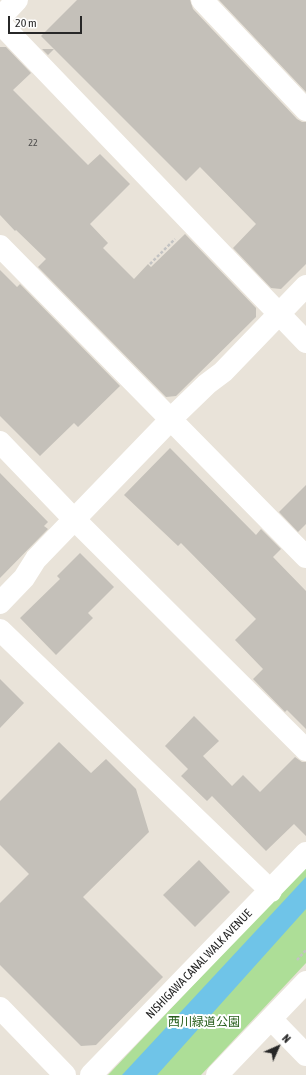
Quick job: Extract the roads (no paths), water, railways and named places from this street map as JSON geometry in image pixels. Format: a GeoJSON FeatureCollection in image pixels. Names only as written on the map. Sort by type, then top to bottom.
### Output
{"type":"FeatureCollection","features":[{"type":"Feature","properties":{"kind":"street"},"geometry":{"type":"LineString","coordinates":[[0,18],[17,0]]}},
{"type":"Feature","properties":{"kind":"street"},"geometry":{"type":"LineString","coordinates":[[202,0],[306,110]]}},
{"type":"Feature","properties":{"kind":"street"},"geometry":{"type":"LineString","coordinates":[[0,23],[306,342]]}},
{"type":"Feature","properties":{"kind":"street"},"geometry":{"type":"LineString","coordinates":[[0,246],[306,557]]}},
{"type":"Feature","properties":{"kind":"street"},"geometry":{"type":"LineString","coordinates":[[0,603],[24,578],[36,559],[170,420],[207,384],[223,372],[306,286]]}},
{"type":"Feature","properties":{"kind":"street"},"geometry":{"type":"LineString","coordinates":[[0,442],[75,520],[306,750]]}},
{"type":"Feature","properties":{"kind":"street"},"geometry":{"type":"LineString","coordinates":[[0,630],[271,891]]}},
{"type":"Feature","properties":{"kind":"street","name":"NISHIGAWA CANAL WALK AVENUE"},"geometry":{"type":"LineString","coordinates":[[91,1075],[271,891],[306,853]]}},
{"type":"Feature","properties":{"kind":"street"},"geometry":{"type":"LineString","coordinates":[[217,1075],[306,982]]}},
{"type":"Feature","properties":{"kind":"street"},"geometry":{"type":"LineString","coordinates":[[0,1008],[65,1075]]}},
{"type":"Feature","properties":{"kind":"street"},"geometry":{"type":"LineString","coordinates":[[271,1019],[306,1055]]}},
{"type":"Feature","properties":{"kind":"water"},"geometry":{"type":"Polygon","coordinates":[[[306,877],[306,909],[157,1075],[122,1075],[306,877]]]}},
{"type":"Feature","properties":{"kind":"park label","name":"西川緑道公園"},"geometry":{"type":"Point","coordinates":[204,1022]}}]}
